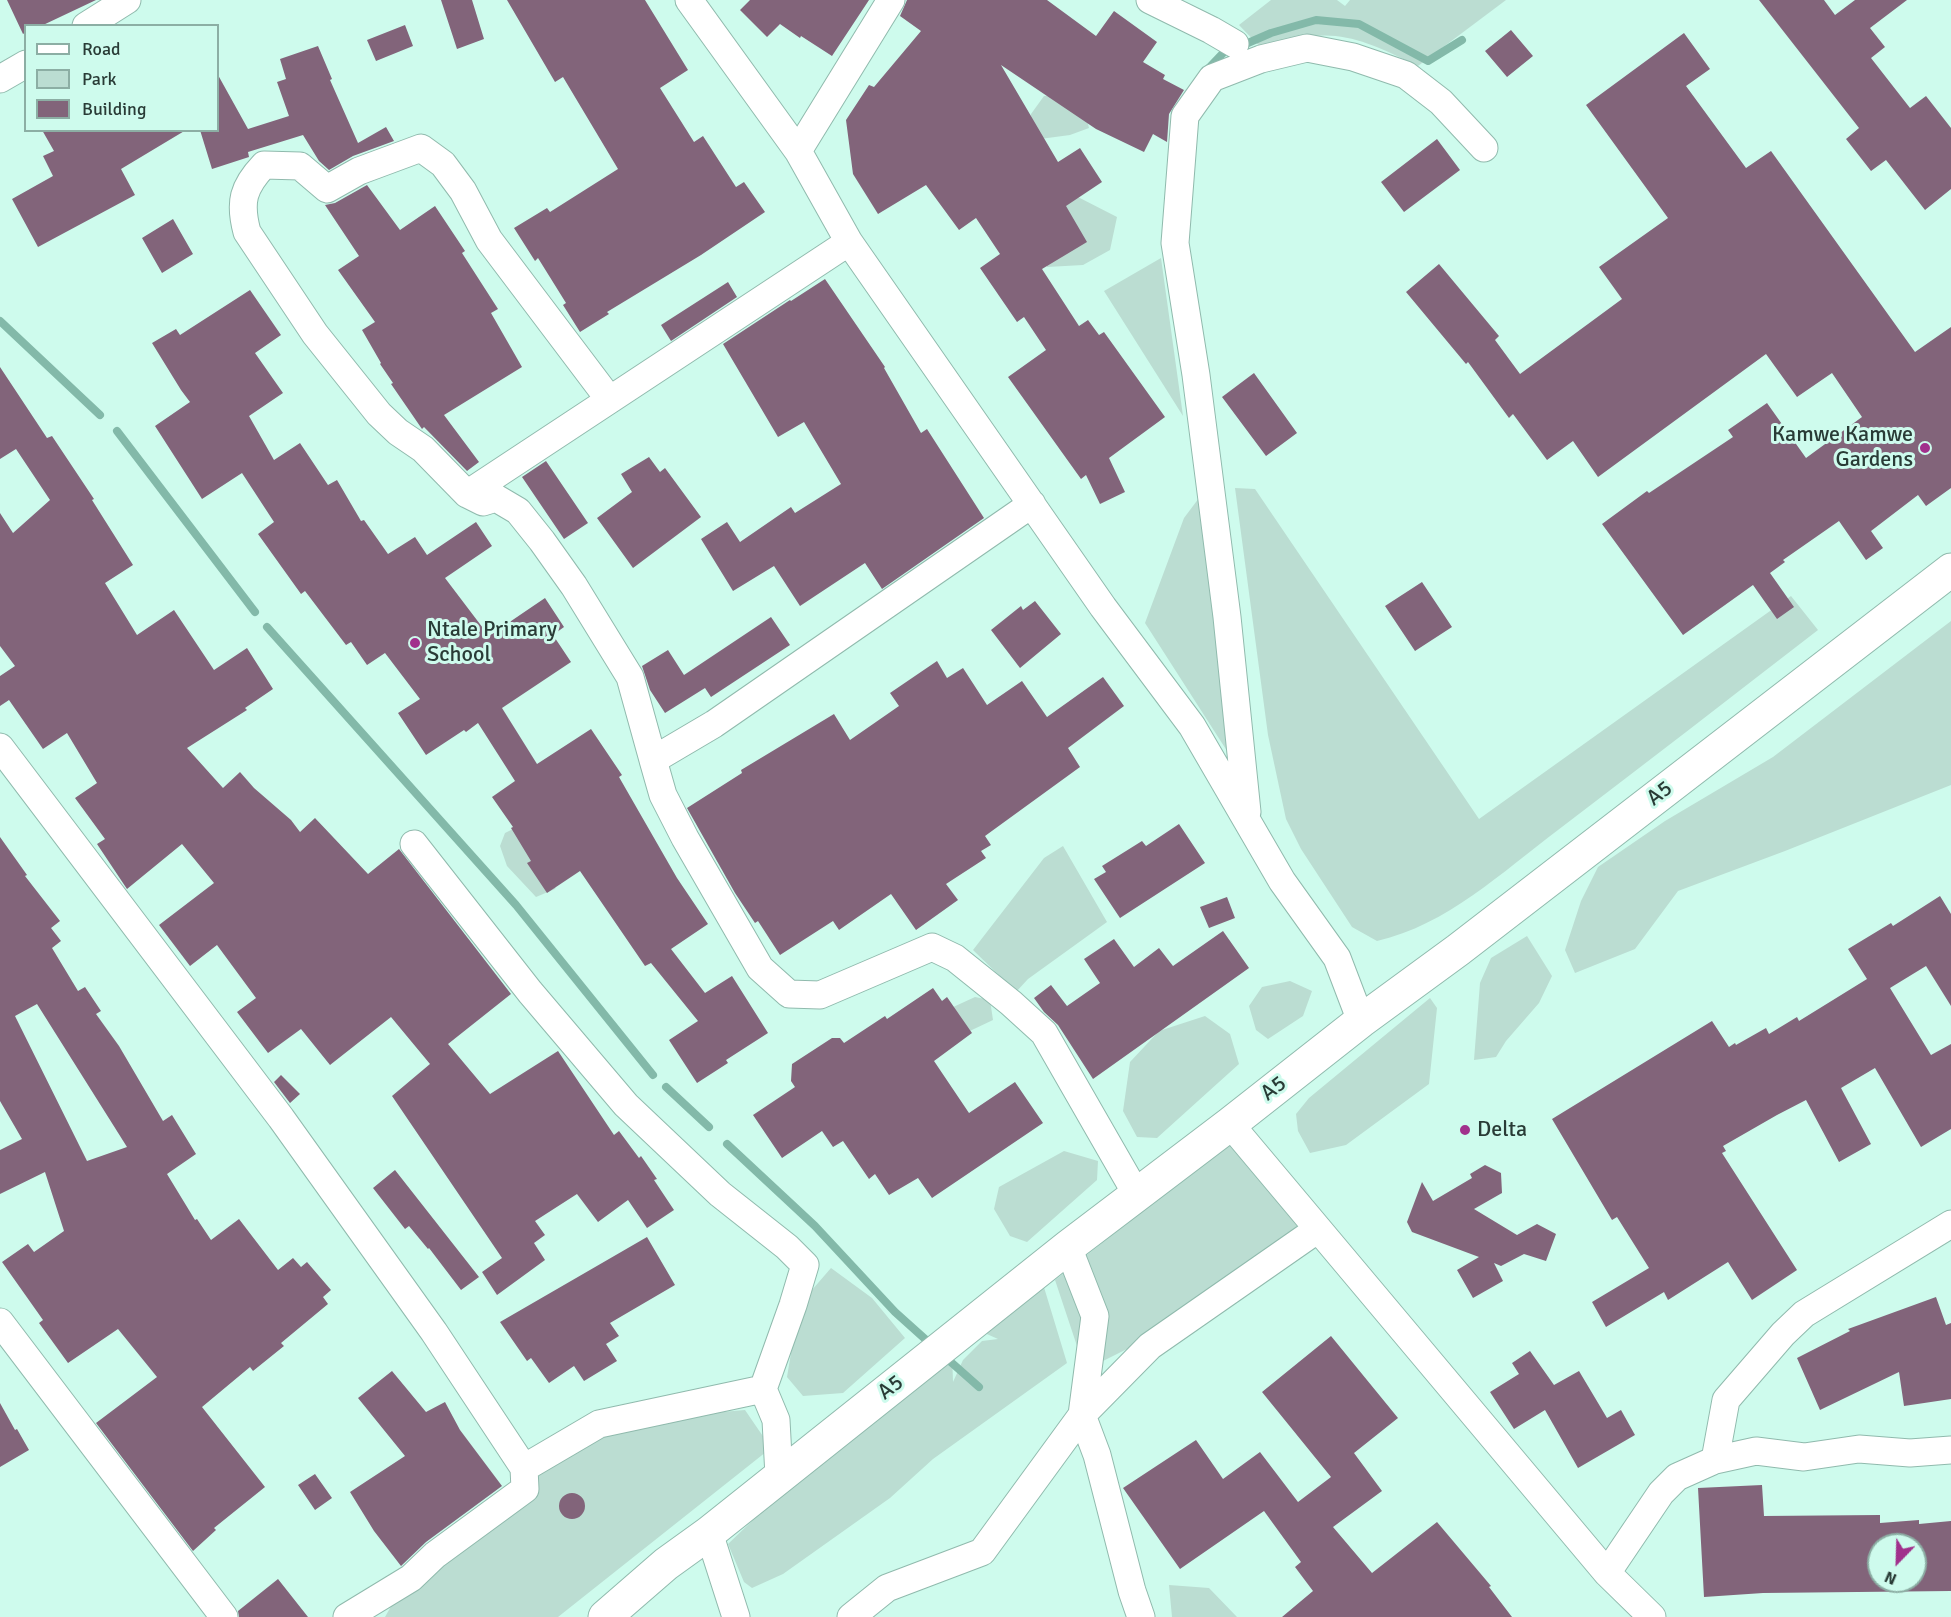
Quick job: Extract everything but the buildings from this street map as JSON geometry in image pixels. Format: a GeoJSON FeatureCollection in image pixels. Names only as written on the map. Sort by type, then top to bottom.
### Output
{"type":"FeatureCollection","features":[{"type":"Feature","properties":{"kind":"highway","name":"A5"},"geometry":{"type":"LineString","coordinates":[[605,1617],[666,1564],[709,1533],[1068,1247],[1951,570]]}},
{"type":"Feature","properties":{"kind":"street"},"geometry":{"type":"LineString","coordinates":[[90,24],[127,0]]}},
{"type":"Feature","properties":{"kind":"street"},"geometry":{"type":"LineString","coordinates":[[689,0],[798,151],[849,242],[1103,607],[1192,726],[1282,880],[1337,958],[1362,1021]]}},
{"type":"Feature","properties":{"kind":"street"},"geometry":{"type":"LineString","coordinates":[[798,151],[891,0]]}},
{"type":"Feature","properties":{"kind":"street"},"geometry":{"type":"LineString","coordinates":[[1150,0],[1235,44]]}},
{"type":"Feature","properties":{"kind":"street"},"geometry":{"type":"LineString","coordinates":[[1248,819],[1227,617],[1196,375],[1175,243],[1185,116],[1212,78],[1261,59],[1307,48],[1353,57],[1406,75],[1442,102],[1484,148]]}},
{"type":"Feature","properties":{"kind":"street"},"geometry":{"type":"LineString","coordinates":[[0,80],[24,65]]}},
{"type":"Feature","properties":{"kind":"street"},"geometry":{"type":"LineString","coordinates":[[609,399],[489,240],[463,191],[443,164],[421,148],[359,171],[327,189],[300,166],[264,165],[251,178],[245,190],[242,214],[247,232],[315,334],[379,414],[398,432],[423,449],[466,494],[483,502],[496,498],[518,511],[574,586],[630,677],[663,795],[760,968],[789,993],[820,995],[932,947],[955,958],[1044,1033],[1137,1196]]}},
{"type":"Feature","properties":{"kind":"street"},"geometry":{"type":"LineString","coordinates":[[466,494],[849,242]]}},
{"type":"Feature","properties":{"kind":"street"},"geometry":{"type":"LineString","coordinates":[[653,760],[714,724],[1032,504]]}},
{"type":"Feature","properties":{"kind":"street"},"geometry":{"type":"LineString","coordinates":[[0,747],[281,1118],[434,1332],[524,1468],[525,1488],[435,1555],[411,1578],[347,1617]]}},
{"type":"Feature","properties":{"kind":"street"},"geometry":{"type":"LineString","coordinates":[[414,844],[530,992],[626,1105],[720,1194],[787,1247],[805,1265],[794,1305],[763,1389],[776,1420],[779,1476]]}},
{"type":"Feature","properties":{"kind":"street"},"geometry":{"type":"LineString","coordinates":[[1230,1124],[1607,1573],[1652,1617]]}},
{"type":"Feature","properties":{"kind":"street"},"geometry":{"type":"LineString","coordinates":[[1715,1460],[1726,1400],[1783,1334],[1804,1314],[1951,1224]]}},
{"type":"Feature","properties":{"kind":"street"},"geometry":{"type":"LineString","coordinates":[[851,1617],[887,1588],[982,1552],[1082,1415],[1150,1346],[1318,1229]]}},
{"type":"Feature","properties":{"kind":"street"},"geometry":{"type":"LineString","coordinates":[[1068,1247],[1095,1316],[1082,1415],[1097,1455],[1141,1617]]}},
{"type":"Feature","properties":{"kind":"street"},"geometry":{"type":"LineString","coordinates":[[0,1322],[224,1617]]}},
{"type":"Feature","properties":{"kind":"street"},"geometry":{"type":"LineString","coordinates":[[524,1468],[599,1424],[763,1389]]}},
{"type":"Feature","properties":{"kind":"street"},"geometry":{"type":"LineString","coordinates":[[1607,1573],[1661,1493],[1677,1477],[1715,1460],[1756,1451],[1804,1456],[1859,1449],[1910,1453],[1951,1450]]}},
{"type":"Feature","properties":{"kind":"street"},"geometry":{"type":"LineString","coordinates":[[709,1533],[736,1617]]}},
{"type":"Feature","properties":{"kind":"green space"},"geometry":{"type":"Polygon","coordinates":[[[1271,0],[1337,0],[1345,6],[1350,0],[1506,0],[1418,66],[1359,41],[1325,35],[1286,41],[1262,49],[1239,25],[1271,0]]]}},
{"type":"Feature","properties":{"kind":"green space"},"geometry":{"type":"Polygon","coordinates":[[[1044,96],[1063,96],[1085,111],[1089,128],[1070,135],[1040,139],[1030,129],[1031,114],[1044,96]]]}},
{"type":"Feature","properties":{"kind":"green space"},"geometry":{"type":"Polygon","coordinates":[[[1074,195],[1117,217],[1110,250],[1083,265],[1047,267],[1034,224],[1074,195]]]}},
{"type":"Feature","properties":{"kind":"green space"},"geometry":{"type":"Polygon","coordinates":[[[1161,258],[1183,416],[1104,291],[1161,258]]]}},
{"type":"Feature","properties":{"kind":"green space"},"geometry":{"type":"Polygon","coordinates":[[[1235,488],[1255,489],[1479,819],[1791,596],[1818,630],[1473,895],[1427,923],[1377,941],[1352,927],[1301,849],[1286,819],[1268,735],[1235,488]]]}},
{"type":"Feature","properties":{"kind":"green space"},"geometry":{"type":"Polygon","coordinates":[[[1199,498],[1245,779],[1145,623],[1184,518],[1199,498]]]}},
{"type":"Feature","properties":{"kind":"green space"},"geometry":{"type":"Polygon","coordinates":[[[1951,621],[1951,785],[1678,891],[1635,949],[1575,973],[1565,950],[1581,901],[1598,867],[1665,821],[1773,757],[1951,621]]]}},
{"type":"Feature","properties":{"kind":"green space"},"geometry":{"type":"Polygon","coordinates":[[[523,824],[564,864],[555,889],[536,897],[507,866],[500,846],[505,833],[523,824]]]}},
{"type":"Feature","properties":{"kind":"green space"},"geometry":{"type":"Polygon","coordinates":[[[1063,846],[1107,922],[1028,979],[1016,992],[973,950],[1044,858],[1063,846]]]}},
{"type":"Feature","properties":{"kind":"green space"},"geometry":{"type":"Polygon","coordinates":[[[1527,936],[1552,976],[1539,1003],[1506,1041],[1496,1057],[1474,1060],[1480,983],[1491,958],[1527,936]]]}},
{"type":"Feature","properties":{"kind":"green space"},"geometry":{"type":"Polygon","coordinates":[[[1290,981],[1312,991],[1303,1016],[1268,1039],[1256,1030],[1249,1006],[1262,987],[1290,981]]]}},
{"type":"Feature","properties":{"kind":"green space"},"geometry":{"type":"Polygon","coordinates":[[[975,997],[990,1000],[993,1020],[955,1038],[925,1020],[975,997]]]}},
{"type":"Feature","properties":{"kind":"green space"},"geometry":{"type":"Polygon","coordinates":[[[1430,998],[1437,1008],[1429,1084],[1346,1145],[1310,1153],[1298,1131],[1296,1114],[1309,1098],[1430,998]]]}},
{"type":"Feature","properties":{"kind":"green space"},"geometry":{"type":"Polygon","coordinates":[[[1205,1016],[1230,1034],[1239,1064],[1157,1138],[1137,1137],[1123,1111],[1130,1062],[1159,1031],[1205,1016]]]}},
{"type":"Feature","properties":{"kind":"green space"},"geometry":{"type":"Polygon","coordinates":[[[1232,1141],[1306,1229],[1145,1340],[1085,1370],[1055,1280],[1232,1141]]]}},
{"type":"Feature","properties":{"kind":"green space"},"geometry":{"type":"Polygon","coordinates":[[[1064,1151],[1098,1161],[1097,1180],[1027,1242],[1010,1236],[994,1209],[999,1187],[1064,1151]]]}},
{"type":"Feature","properties":{"kind":"green space"},"geometry":{"type":"Polygon","coordinates":[[[831,1268],[872,1298],[905,1338],[843,1393],[803,1396],[787,1377],[799,1305],[831,1268]]]}},
{"type":"Feature","properties":{"kind":"green space"},"geometry":{"type":"Polygon","coordinates":[[[1043,1284],[1067,1363],[933,1459],[890,1498],[783,1574],[752,1588],[744,1582],[728,1544],[803,1472],[952,1352],[953,1382],[963,1360],[982,1341],[998,1339],[980,1331],[1043,1284]]]}},
{"type":"Feature","properties":{"kind":"green space"},"geometry":{"type":"Polygon","coordinates":[[[745,1410],[771,1448],[558,1617],[385,1617],[394,1601],[537,1468],[596,1432],[745,1410]]]}},
{"type":"Feature","properties":{"kind":"green space"},"geometry":{"type":"Polygon","coordinates":[[[1169,1585],[1209,1588],[1237,1617],[1172,1617],[1169,1585]]]}},
{"type":"Feature","properties":{"kind":"waterway"},"geometry":{"type":"LineString","coordinates":[[1206,71],[1226,50],[1271,33],[1316,20],[1359,24],[1428,61],[1462,40]]}},
{"type":"Feature","properties":{"kind":"waterway"},"geometry":{"type":"LineString","coordinates":[[0,321],[100,415]]}},
{"type":"Feature","properties":{"kind":"waterway"},"geometry":{"type":"LineString","coordinates":[[117,431],[255,612]]}},
{"type":"Feature","properties":{"kind":"waterway"},"geometry":{"type":"LineString","coordinates":[[267,627],[516,905],[653,1075]]}},
{"type":"Feature","properties":{"kind":"waterway"},"geometry":{"type":"LineString","coordinates":[[666,1087],[709,1127]]}},
{"type":"Feature","properties":{"kind":"waterway"},"geometry":{"type":"LineString","coordinates":[[727,1144],[815,1226],[895,1312],[934,1347]]}},
{"type":"Feature","properties":{"kind":"waterway"},"geometry":{"type":"LineString","coordinates":[[944,1356],[979,1387]]}},
{"type":"Feature","properties":{"kind":"place","name":"Kamwe Kamwe Gardens"},"geometry":{"type":"Point","coordinates":[1925,448]}},
{"type":"Feature","properties":{"kind":"place","name":"Ntale Primary School"},"geometry":{"type":"Point","coordinates":[415,643]}},
{"type":"Feature","properties":{"kind":"place","name":"Delta"},"geometry":{"type":"Point","coordinates":[1465,1130]}}]}
